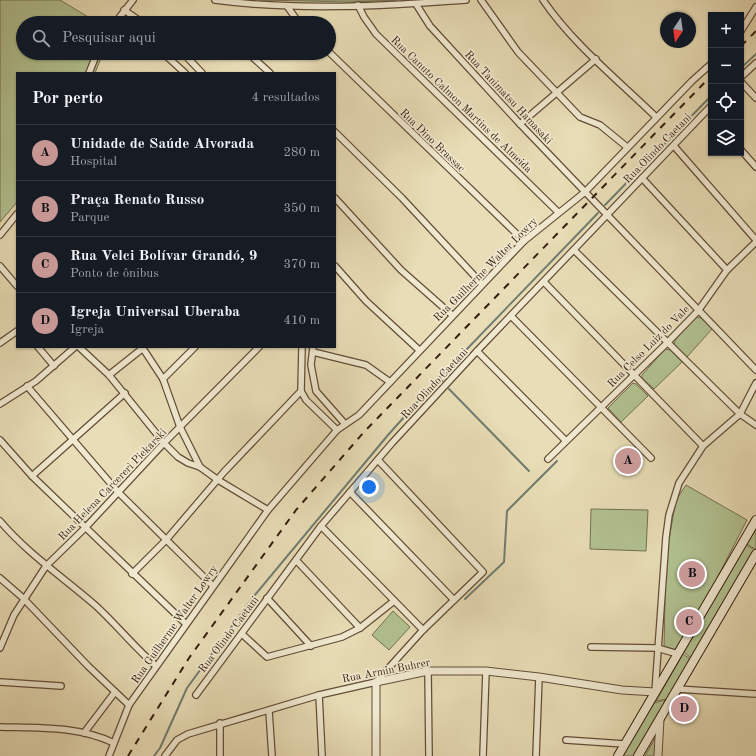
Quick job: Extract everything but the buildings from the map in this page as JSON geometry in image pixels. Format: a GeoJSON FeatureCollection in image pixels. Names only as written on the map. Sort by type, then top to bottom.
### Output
{"type":"FeatureCollection","features":[{"type":"Feature","properties":{"kind":"main road"},"geometry":{"type":"LineString","coordinates":[[618,756],[756,520]]}},
{"type":"Feature","properties":{"kind":"main road"},"geometry":{"type":"LineString","coordinates":[[638,756],[756,554]]}},
{"type":"Feature","properties":{"kind":"street"},"geometry":{"type":"LineString","coordinates":[[120,16],[133,0]]}},
{"type":"Feature","properties":{"kind":"street"},"geometry":{"type":"LineString","coordinates":[[215,0],[248,4],[287,6],[416,4],[466,0]]}},
{"type":"Feature","properties":{"kind":"street"},"geometry":{"type":"LineString","coordinates":[[481,0],[518,52],[580,117],[600,125],[627,147]]}},
{"type":"Feature","properties":{"kind":"street"},"geometry":{"type":"LineString","coordinates":[[543,0],[551,12],[596,59],[656,117]]}},
{"type":"Feature","properties":{"kind":"street","name":"Rua Tanimatsu Hamasaki"},"geometry":{"type":"LineString","coordinates":[[416,4],[430,26],[520,124],[756,370]]}},
{"type":"Feature","properties":{"kind":"street","name":"Rua Canuto Calmon Martins de Almeida"},"geometry":{"type":"LineString","coordinates":[[358,5],[364,17],[376,34],[558,212]]}},
{"type":"Feature","properties":{"kind":"street"},"geometry":{"type":"LineString","coordinates":[[287,6],[294,16]]}},
{"type":"Feature","properties":{"kind":"street"},"geometry":{"type":"LineString","coordinates":[[744,25],[756,7]]}},
{"type":"Feature","properties":{"kind":"street"},"geometry":{"type":"LineString","coordinates":[[124,10],[133,16]]}},
{"type":"Feature","properties":{"kind":"street","name":"Rua Dino Brassac"},"geometry":{"type":"LineString","coordinates":[[336,59],[524,241]]}},
{"type":"Feature","properties":{"kind":"street"},"geometry":{"type":"LineString","coordinates":[[520,124],[596,59]]}},
{"type":"Feature","properties":{"kind":"street"},"geometry":{"type":"LineString","coordinates":[[89,72],[94,60]]}},
{"type":"Feature","properties":{"kind":"street"},"geometry":{"type":"LineString","coordinates":[[171,60],[184,72]]}},
{"type":"Feature","properties":{"kind":"street"},"geometry":{"type":"LineString","coordinates":[[190,60],[201,72]]}},
{"type":"Feature","properties":{"kind":"street"},"geometry":{"type":"LineString","coordinates":[[256,60],[269,72]]}},
{"type":"Feature","properties":{"kind":"street"},"geometry":{"type":"LineString","coordinates":[[744,74],[756,63]]}},
{"type":"Feature","properties":{"kind":"street","name":"Rua Guilherme Walter Lowry"},"geometry":{"type":"LineString","coordinates":[[109,756],[129,705],[156,666],[268,510],[337,430],[359,415],[452,315],[524,241],[558,212],[574,202],[585,192],[656,117],[708,67]]}},
{"type":"Feature","properties":{"kind":"street"},"geometry":{"type":"LineString","coordinates":[[743,84],[756,98]]}},
{"type":"Feature","properties":{"kind":"street","name":"Rua Olindo Caetani"},"geometry":{"type":"LineString","coordinates":[[196,695],[321,526],[350,492],[477,351],[706,111]]}},
{"type":"Feature","properties":{"kind":"street"},"geometry":{"type":"LineString","coordinates":[[336,133],[402,198],[482,284]]}},
{"type":"Feature","properties":{"kind":"street"},"geometry":{"type":"LineString","coordinates":[[674,146],[756,241]]}},
{"type":"Feature","properties":{"kind":"street"},"geometry":{"type":"LineString","coordinates":[[744,154],[756,168]]}},
{"type":"Feature","properties":{"kind":"street"},"geometry":{"type":"LineString","coordinates":[[642,178],[727,270]]}},
{"type":"Feature","properties":{"kind":"street"},"geometry":{"type":"LineString","coordinates":[[336,199],[402,270],[452,315]]}},
{"type":"Feature","properties":{"kind":"street"},"geometry":{"type":"LineString","coordinates":[[0,235],[16,215]]}},
{"type":"Feature","properties":{"kind":"street","name":"Rua Celso Luiz do Vale"},"geometry":{"type":"LineString","coordinates":[[548,459],[668,343],[698,311],[727,270],[756,241]]}},
{"type":"Feature","properties":{"kind":"street"},"geometry":{"type":"LineString","coordinates":[[574,250],[740,414],[756,425]]}},
{"type":"Feature","properties":{"kind":"street"},"geometry":{"type":"LineString","coordinates":[[0,266],[16,285]]}},
{"type":"Feature","properties":{"kind":"street"},"geometry":{"type":"LineString","coordinates":[[336,267],[366,301],[419,350]]}},
{"type":"Feature","properties":{"kind":"street"},"geometry":{"type":"LineString","coordinates":[[544,282],[703,446]]}},
{"type":"Feature","properties":{"kind":"street"},"geometry":{"type":"LineString","coordinates":[[510,316],[651,458]]}},
{"type":"Feature","properties":{"kind":"street"},"geometry":{"type":"LineString","coordinates":[[0,343],[16,332]]}},
{"type":"Feature","properties":{"kind":"street"},"geometry":{"type":"LineString","coordinates":[[39,348],[54,366]]}},
{"type":"Feature","properties":{"kind":"street"},"geometry":{"type":"LineString","coordinates":[[0,404],[54,366],[74,348]]}},
{"type":"Feature","properties":{"kind":"street"},"geometry":{"type":"LineString","coordinates":[[80,348],[109,374],[164,443],[178,457],[188,463],[200,466],[218,480],[268,510]]}},
{"type":"Feature","properties":{"kind":"street"},"geometry":{"type":"LineString","coordinates":[[109,374],[143,348],[163,379],[180,427],[200,466]]}},
{"type":"Feature","properties":{"kind":"street"},"geometry":{"type":"LineString","coordinates":[[163,379],[194,348]]}},
{"type":"Feature","properties":{"kind":"street","name":"Rua Helena Carcereri Piekarski"},"geometry":{"type":"LineString","coordinates":[[0,648],[2,640],[23,598],[46,566],[85,528],[164,443],[258,348]]}},
{"type":"Feature","properties":{"kind":"street"},"geometry":{"type":"LineString","coordinates":[[302,348],[301,391],[306,400],[337,430]]}},
{"type":"Feature","properties":{"kind":"street"},"geometry":{"type":"LineString","coordinates":[[345,424],[316,391],[311,365],[313,350],[366,365],[390,382]]}},
{"type":"Feature","properties":{"kind":"street"},"geometry":{"type":"LineString","coordinates":[[477,351],[566,441]]}},
{"type":"Feature","properties":{"kind":"street"},"geometry":{"type":"LineString","coordinates":[[655,692],[663,560],[669,515],[678,483],[703,446],[740,414],[756,383]]}},
{"type":"Feature","properties":{"kind":"street"},"geometry":{"type":"LineString","coordinates":[[27,386],[118,492],[213,586]]}},
{"type":"Feature","properties":{"kind":"street"},"geometry":{"type":"LineString","coordinates":[[132,574],[166,540],[224,472],[301,391]]}},
{"type":"Feature","properties":{"kind":"street"},"geometry":{"type":"LineString","coordinates":[[32,476],[125,393]]}},
{"type":"Feature","properties":{"kind":"street"},"geometry":{"type":"LineString","coordinates":[[0,440],[32,476],[132,574],[186,624]]}},
{"type":"Feature","properties":{"kind":"street"},"geometry":{"type":"LineString","coordinates":[[376,756],[376,682],[424,630],[483,572],[378,460]]}},
{"type":"Feature","properties":{"kind":"street"},"geometry":{"type":"LineString","coordinates":[[350,492],[454,600]]}},
{"type":"Feature","properties":{"kind":"street"},"geometry":{"type":"LineString","coordinates":[[0,522],[14,538],[46,566],[95,605],[156,666]]}},
{"type":"Feature","properties":{"kind":"street"},"geometry":{"type":"LineString","coordinates":[[321,526],[424,630]]}},
{"type":"Feature","properties":{"kind":"street"},"geometry":{"type":"LineString","coordinates":[[296,560],[360,628]]}},
{"type":"Feature","properties":{"kind":"street"},"geometry":{"type":"LineString","coordinates":[[0,578],[23,598],[88,666],[129,705]]}},
{"type":"Feature","properties":{"kind":"street"},"geometry":{"type":"LineString","coordinates":[[267,598],[311,646]]}},
{"type":"Feature","properties":{"kind":"street"},"geometry":{"type":"LineString","coordinates":[[242,634],[266,657],[342,637],[360,628],[394,601]]}},
{"type":"Feature","properties":{"kind":"street"},"geometry":{"type":"LineString","coordinates":[[591,647],[657,648],[678,654]]}},
{"type":"Feature","properties":{"kind":"street"},"geometry":{"type":"LineString","coordinates":[[428,671],[429,756]]}},
{"type":"Feature","properties":{"kind":"street","name":"Rua Armin Buhrer"},"geometry":{"type":"LineString","coordinates":[[220,723],[269,711],[318,695],[428,671],[486,671],[539,677],[622,690],[655,692]]}},
{"type":"Feature","properties":{"kind":"street"},"geometry":{"type":"LineString","coordinates":[[483,756],[486,671]]}},
{"type":"Feature","properties":{"kind":"street"},"geometry":{"type":"LineString","coordinates":[[536,756],[539,677]]}},
{"type":"Feature","properties":{"kind":"street"},"geometry":{"type":"LineString","coordinates":[[0,682],[61,686]]}},
{"type":"Feature","properties":{"kind":"street"},"geometry":{"type":"LineString","coordinates":[[677,689],[756,694]]}},
{"type":"Feature","properties":{"kind":"street"},"geometry":{"type":"LineString","coordinates":[[84,733],[115,692]]}},
{"type":"Feature","properties":{"kind":"street"},"geometry":{"type":"LineString","coordinates":[[318,695],[322,756]]}},
{"type":"Feature","properties":{"kind":"street"},"geometry":{"type":"LineString","coordinates":[[269,711],[272,756]]}},
{"type":"Feature","properties":{"kind":"street"},"geometry":{"type":"LineString","coordinates":[[658,756],[660,719]]}},
{"type":"Feature","properties":{"kind":"street"},"geometry":{"type":"LineString","coordinates":[[165,756],[177,740],[188,734],[220,723],[220,756]]}},
{"type":"Feature","properties":{"kind":"street"},"geometry":{"type":"LineString","coordinates":[[0,727],[66,729],[102,737],[114,743]]}},
{"type":"Feature","properties":{"kind":"street"},"geometry":{"type":"LineString","coordinates":[[566,740],[625,744]]}},
{"type":"Feature","properties":{"kind":"green space"},"geometry":{"type":"Polygon","coordinates":[[[0,0],[60,0],[86,16],[16,16],[16,60],[100,60],[95,72],[16,72],[16,203],[0,222],[0,0]]]}},
{"type":"Feature","properties":{"kind":"green space"},"geometry":{"type":"Polygon","coordinates":[[[260,0],[397,0],[349,2],[260,0]]]}},
{"type":"Feature","properties":{"kind":"green space"},"geometry":{"type":"Polygon","coordinates":[[[697,317],[701,318],[712,329],[686,358],[676,348],[676,339],[697,317]]]}},
{"type":"Feature","properties":{"kind":"green space"},"geometry":{"type":"Polygon","coordinates":[[[665,349],[670,350],[682,362],[654,389],[642,378],[642,375],[665,349]]]}},
{"type":"Feature","properties":{"kind":"green space"},"geometry":{"type":"Polygon","coordinates":[[[633,383],[636,384],[648,396],[621,422],[608,408],[633,383]]]}},
{"type":"Feature","properties":{"kind":"green space"},"geometry":{"type":"Polygon","coordinates":[[[686,485],[747,520],[699,613],[677,650],[664,646],[666,556],[676,500],[686,485]]]}},
{"type":"Feature","properties":{"kind":"green space"},"geometry":{"type":"Polygon","coordinates":[[[591,509],[648,510],[646,551],[590,549],[591,509]]]}},
{"type":"Feature","properties":{"kind":"green space"},"geometry":{"type":"Polygon","coordinates":[[[756,529],[756,548],[755,549],[747,544],[756,529]]]}},
{"type":"Feature","properties":{"kind":"green space"},"geometry":{"type":"Polygon","coordinates":[[[746,545],[755,550],[691,658],[684,652],[746,545]]]}},
{"type":"Feature","properties":{"kind":"green space"},"geometry":{"type":"Polygon","coordinates":[[[393,611],[410,627],[389,650],[372,635],[393,611]]]}},
{"type":"Feature","properties":{"kind":"green space"},"geometry":{"type":"Polygon","coordinates":[[[683,654],[690,659],[667,699],[656,701],[683,654]]]}},
{"type":"Feature","properties":{"kind":"green space"},"geometry":{"type":"Polygon","coordinates":[[[666,700],[634,756],[622,756],[654,703],[666,700]]]}},
{"type":"Feature","properties":{"kind":"green space"},"geometry":{"type":"Polygon","coordinates":[[[657,735],[656,756],[645,756],[657,735]]]}},
{"type":"Feature","properties":{"kind":"waterway"},"geometry":{"type":"LineString","coordinates":[[744,65],[756,54]]}},
{"type":"Feature","properties":{"kind":"waterway"},"geometry":{"type":"LineString","coordinates":[[605,205],[708,99]]}},
{"type":"Feature","properties":{"kind":"waterway"},"geometry":{"type":"LineString","coordinates":[[439,378],[598,213]]}},
{"type":"Feature","properties":{"kind":"waterway"},"geometry":{"type":"LineString","coordinates":[[154,756],[160,748],[187,688],[254,596],[388,435],[439,378],[442,381]]}},
{"type":"Feature","properties":{"kind":"waterway"},"geometry":{"type":"LineString","coordinates":[[449,389],[529,471]]}},
{"type":"Feature","properties":{"kind":"waterway"},"geometry":{"type":"LineString","coordinates":[[465,599],[504,562],[507,511],[557,461]]}},
{"type":"Feature","properties":{"kind":"railway"},"geometry":{"type":"LineString","coordinates":[[744,43],[756,31]]}},
{"type":"Feature","properties":{"kind":"railway"},"geometry":{"type":"LineString","coordinates":[[128,756],[189,658],[296,510],[364,432],[708,79]]}},
{"type":"Feature","properties":{"kind":"place","name":"Unidade de Saúde Alvorada"},"geometry":{"type":"Point","coordinates":[628,461]}},
{"type":"Feature","properties":{"kind":"place","name":"Praça Renato Russo"},"geometry":{"type":"Point","coordinates":[692,574]}},
{"type":"Feature","properties":{"kind":"place","name":"Rua Velci Bolívar Grandó, 9"},"geometry":{"type":"Point","coordinates":[689,622]}},
{"type":"Feature","properties":{"kind":"place","name":"Igreja Universal Uberaba"},"geometry":{"type":"Point","coordinates":[684,709]}}]}
